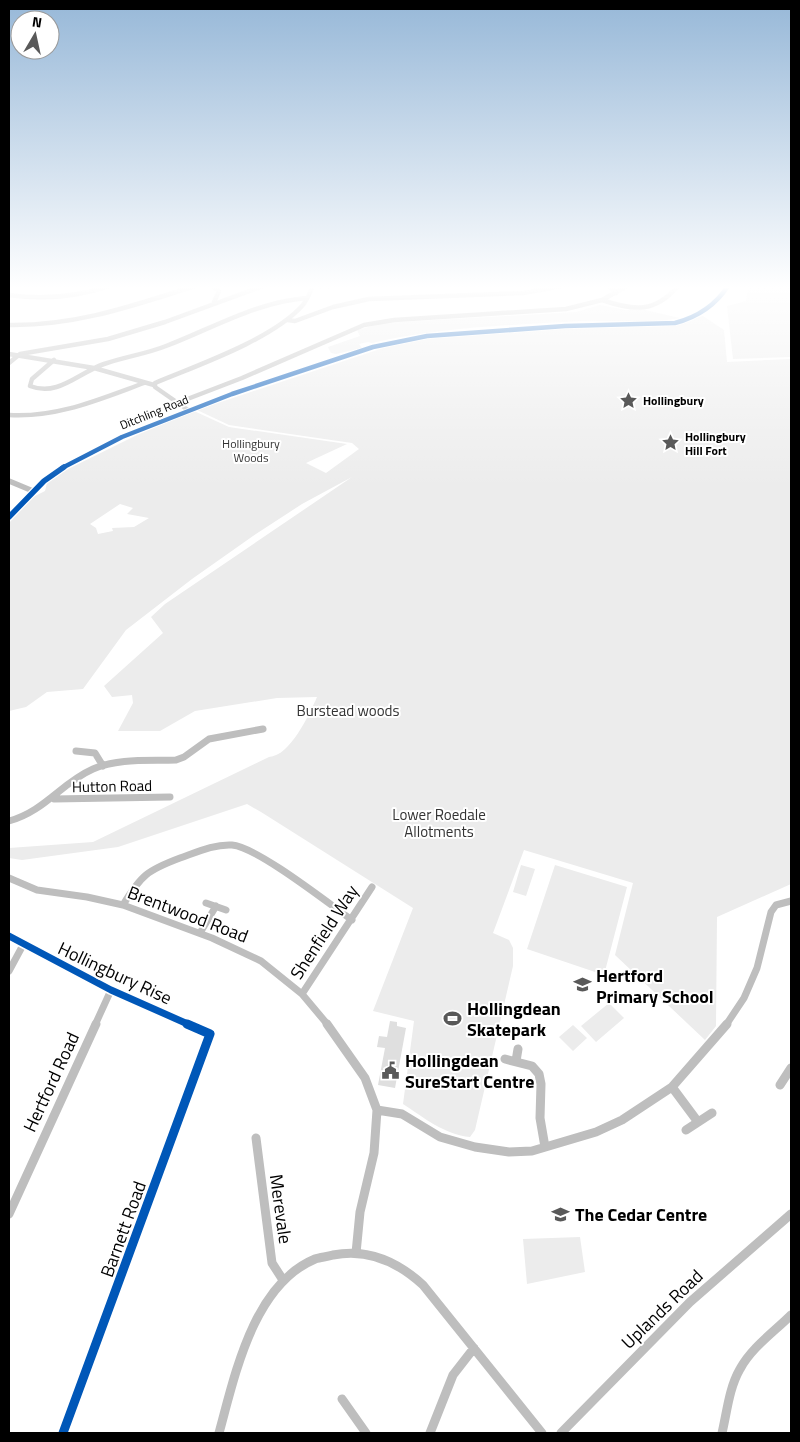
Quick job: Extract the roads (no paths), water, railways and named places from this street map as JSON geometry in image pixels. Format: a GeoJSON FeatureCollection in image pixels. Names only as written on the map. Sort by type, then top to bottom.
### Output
{"type":"FeatureCollection","features":[{"type":"Feature","properties":{"kind":"street"},"geometry":{"type":"LineString","coordinates":[[9,363],[18,355],[29,353]]}},
{"type":"Feature","properties":{"kind":"street"},"geometry":{"type":"LineString","coordinates":[[48,359],[49,353]]}},
{"type":"Feature","properties":{"kind":"street"},"geometry":{"type":"LineString","coordinates":[[54,360],[32,379],[30,386],[44,390],[57,388],[94,368],[142,353]]}},
{"type":"Feature","properties":{"kind":"street"},"geometry":{"type":"LineString","coordinates":[[154,385],[158,381],[226,353]]}},
{"type":"Feature","properties":{"kind":"street"},"geometry":{"type":"LineString","coordinates":[[177,403],[299,353]]}},
{"type":"Feature","properties":{"kind":"street","name":"Ditchling Road"},"geometry":{"type":"LineString","coordinates":[[9,516],[33,491],[62,468],[122,437],[188,410],[351,353]]}},
{"type":"Feature","properties":{"kind":"street"},"geometry":{"type":"LineString","coordinates":[[9,354],[94,368],[154,385],[188,410]]}},
{"type":"Feature","properties":{"kind":"street"},"geometry":{"type":"LineString","coordinates":[[9,415],[24,417],[48,415],[144,383]]}},
{"type":"Feature","properties":{"kind":"street"},"geometry":{"type":"LineString","coordinates":[[9,480],[33,491]]}},
{"type":"Feature","properties":{"kind":"street"},"geometry":{"type":"LineString","coordinates":[[9,821],[33,813],[54,799],[75,779],[103,766],[130,762],[176,760],[184,758],[208,739],[263,729]]}},
{"type":"Feature","properties":{"kind":"street"},"geometry":{"type":"LineString","coordinates":[[76,751],[95,753],[103,766]]}},
{"type":"Feature","properties":{"kind":"street","name":"Hutton Road"},"geometry":{"type":"LineString","coordinates":[[54,799],[170,798]]}},
{"type":"Feature","properties":{"kind":"street"},"geometry":{"type":"LineString","coordinates":[[123,905],[138,882],[152,870],[206,848],[230,844],[241,846],[253,852],[352,920]]}},
{"type":"Feature","properties":{"kind":"street","name":"Brentwood Road"},"geometry":{"type":"LineString","coordinates":[[9,878],[37,890],[87,897],[123,905],[200,933],[229,945],[261,962],[302,994],[333,1030],[365,1078],[377,1110],[374,1152],[360,1212],[356,1252]]}},
{"type":"Feature","properties":{"kind":"street","name":"Shenfield Way"},"geometry":{"type":"LineString","coordinates":[[302,994],[372,887]]}},
{"type":"Feature","properties":{"kind":"street"},"geometry":{"type":"LineString","coordinates":[[377,1110],[402,1114],[440,1137],[475,1147],[509,1152],[545,1147],[596,1132],[622,1120],[672,1088],[722,1032],[738,1008],[757,968],[771,912],[776,905],[791,901]]}},
{"type":"Feature","properties":{"kind":"street"},"geometry":{"type":"LineString","coordinates":[[206,903],[226,910]]}},
{"type":"Feature","properties":{"kind":"street"},"geometry":{"type":"LineString","coordinates":[[200,933],[216,906]]}},
{"type":"Feature","properties":{"kind":"street","name":"Hollingbury Rise"},"geometry":{"type":"LineString","coordinates":[[9,936],[111,990],[210,1034]]}},
{"type":"Feature","properties":{"kind":"street"},"geometry":{"type":"LineString","coordinates":[[9,971],[23,945]]}},
{"type":"Feature","properties":{"kind":"street","name":"Hertford Road"},"geometry":{"type":"LineString","coordinates":[[9,1214],[111,990]]}},
{"type":"Feature","properties":{"kind":"street","name":"Barnett Road"},"geometry":{"type":"LineString","coordinates":[[63,1433],[210,1034]]}},
{"type":"Feature","properties":{"kind":"street"},"geometry":{"type":"LineString","coordinates":[[516,1061],[518,1049]]}},
{"type":"Feature","properties":{"kind":"street"},"geometry":{"type":"LineString","coordinates":[[505,1059],[532,1066],[540,1076],[540,1118],[545,1147]]}},
{"type":"Feature","properties":{"kind":"street"},"geometry":{"type":"LineString","coordinates":[[780,1085],[790,1073]]}},
{"type":"Feature","properties":{"kind":"street"},"geometry":{"type":"LineString","coordinates":[[672,1088],[698,1122]]}},
{"type":"Feature","properties":{"kind":"street"},"geometry":{"type":"LineString","coordinates":[[686,1130],[712,1112]]}},
{"type":"Feature","properties":{"kind":"street","name":"Merevale"},"geometry":{"type":"LineString","coordinates":[[256,1138],[272,1263],[283,1280]]}},
{"type":"Feature","properties":{"kind":"street","name":"Uplands Road"},"geometry":{"type":"LineString","coordinates":[[561,1433],[690,1302],[791,1214]]}},
{"type":"Feature","properties":{"kind":"street"},"geometry":{"type":"LineString","coordinates":[[220,1433],[250,1332],[262,1308],[283,1280],[316,1259],[335,1254],[356,1252],[388,1260],[411,1274],[443,1308],[542,1433]]}},
{"type":"Feature","properties":{"kind":"street"},"geometry":{"type":"LineString","coordinates":[[722,1433],[734,1382],[740,1370],[751,1354],[791,1315]]}},
{"type":"Feature","properties":{"kind":"street"},"geometry":{"type":"LineString","coordinates":[[430,1433],[453,1375],[474,1348]]}},
{"type":"Feature","properties":{"kind":"street"},"geometry":{"type":"LineString","coordinates":[[342,1399],[366,1433]]}},
{"type":"Feature","properties":{"kind":"place","name":"Hollingbury"},"geometry":{"type":"Point","coordinates":[629,400]}},
{"type":"Feature","properties":{"kind":"place","name":"Hollingbury Hill Fort"},"geometry":{"type":"Point","coordinates":[671,443]}},
{"type":"Feature","properties":{"kind":"place","name":"Hertford Primary School"},"geometry":{"type":"Point","coordinates":[582,985]}},
{"type":"Feature","properties":{"kind":"place","name":"Hollingdean Skatepark"},"geometry":{"type":"Point","coordinates":[453,1018]}},
{"type":"Feature","properties":{"kind":"place","name":"Hollingdean SureStart Centre"},"geometry":{"type":"Point","coordinates":[391,1070]}},
{"type":"Feature","properties":{"kind":"place","name":"The Cedar Centre"},"geometry":{"type":"Point","coordinates":[561,1214]}},
{"type":"Feature","properties":{"kind":"park label","name":"Hollingbury Woods"},"geometry":{"type":"Point","coordinates":[251,450]}},
{"type":"Feature","properties":{"kind":"park label","name":"Burstead woods"},"geometry":{"type":"Point","coordinates":[348,710]}},
{"type":"Feature","properties":{"kind":"park label","name":"Lower Roedale Allotments"},"geometry":{"type":"Point","coordinates":[439,822]}}]}
